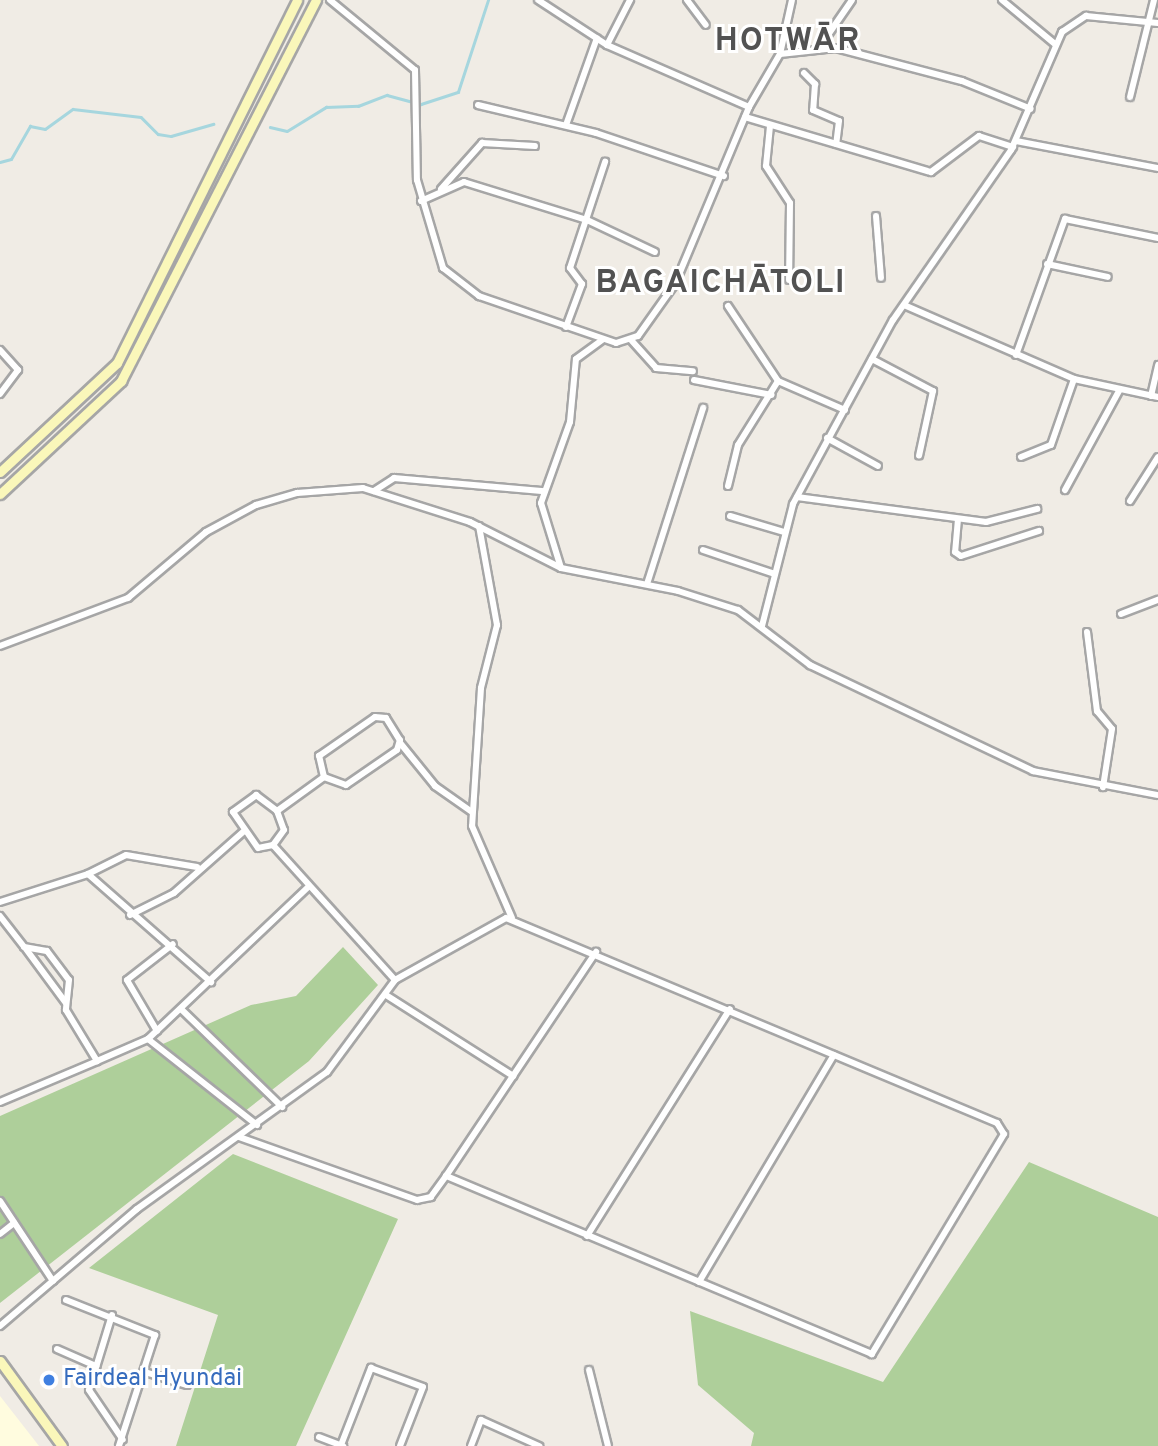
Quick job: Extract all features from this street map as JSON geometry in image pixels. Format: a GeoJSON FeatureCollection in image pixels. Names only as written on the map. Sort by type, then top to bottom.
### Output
{"type":"FeatureCollection","features":[{"type":"Feature","properties":{"kind":"main road"},"geometry":{"type":"LineString","coordinates":[[0,472],[117,363],[298,0]]}},
{"type":"Feature","properties":{"kind":"main road"},"geometry":{"type":"LineString","coordinates":[[0,494],[121,381],[316,0]]}},
{"type":"Feature","properties":{"kind":"main road"},"geometry":{"type":"LineString","coordinates":[[0,1362],[62,1446]]}},
{"type":"Feature","properties":{"kind":"street"},"geometry":{"type":"LineString","coordinates":[[330,0],[398,50],[415,70],[412,114],[421,201],[435,253],[452,278],[479,296],[602,340],[632,341],[656,368],[693,371]]}},
{"type":"Feature","properties":{"kind":"street"},"geometry":{"type":"LineString","coordinates":[[538,0],[607,45],[749,107]]}},
{"type":"Feature","properties":{"kind":"street"},"geometry":{"type":"LineString","coordinates":[[607,45],[631,0]]}},
{"type":"Feature","properties":{"kind":"street"},"geometry":{"type":"LineString","coordinates":[[687,0],[706,25]]}},
{"type":"Feature","properties":{"kind":"street"},"geometry":{"type":"LineString","coordinates":[[632,341],[675,284],[724,176],[749,107],[780,54],[792,0]]}},
{"type":"Feature","properties":{"kind":"street"},"geometry":{"type":"LineString","coordinates":[[819,48],[852,0]]}},
{"type":"Feature","properties":{"kind":"street"},"geometry":{"type":"LineString","coordinates":[[1002,0],[1055,44]]}},
{"type":"Feature","properties":{"kind":"street"},"geometry":{"type":"LineString","coordinates":[[1129,97],[1154,0]]}},
{"type":"Feature","properties":{"kind":"street"},"geometry":{"type":"LineString","coordinates":[[762,626],[763,607],[772,573],[797,496],[827,438],[904,305],[1015,144],[1055,44],[1074,19],[1158,23]]}},
{"type":"Feature","properties":{"kind":"street"},"geometry":{"type":"LineString","coordinates":[[566,125],[597,38]]}},
{"type":"Feature","properties":{"kind":"street"},"geometry":{"type":"LineString","coordinates":[[780,54],[819,48],[961,81],[1031,109]]}},
{"type":"Feature","properties":{"kind":"street"},"geometry":{"type":"LineString","coordinates":[[804,73],[815,84],[813,110],[839,121],[836,144]]}},
{"type":"Feature","properties":{"kind":"street"},"geometry":{"type":"LineString","coordinates":[[478,106],[566,125],[724,176]]}},
{"type":"Feature","properties":{"kind":"street"},"geometry":{"type":"LineString","coordinates":[[745,117],[836,144],[863,147],[934,172],[979,136],[1158,168]]}},
{"type":"Feature","properties":{"kind":"street"},"geometry":{"type":"LineString","coordinates":[[770,126],[766,166],[790,203],[789,280]]}},
{"type":"Feature","properties":{"kind":"street"},"geometry":{"type":"LineString","coordinates":[[440,191],[482,143],[535,146]]}},
{"type":"Feature","properties":{"kind":"street"},"geometry":{"type":"LineString","coordinates":[[566,327],[582,287],[570,268],[605,162]]}},
{"type":"Feature","properties":{"kind":"street"},"geometry":{"type":"LineString","coordinates":[[421,201],[464,182],[587,220],[655,251]]}},
{"type":"Feature","properties":{"kind":"street"},"geometry":{"type":"LineString","coordinates":[[876,216],[881,278]]}},
{"type":"Feature","properties":{"kind":"street"},"geometry":{"type":"LineString","coordinates":[[1016,355],[1047,264],[1067,218],[1108,232],[1158,238]]}},
{"type":"Feature","properties":{"kind":"street"},"geometry":{"type":"LineString","coordinates":[[1047,264],[1108,277]]}},
{"type":"Feature","properties":{"kind":"street"},"geometry":{"type":"LineString","coordinates":[[904,305],[1074,379],[1154,396],[1158,365]]}},
{"type":"Feature","properties":{"kind":"street"},"geometry":{"type":"LineString","coordinates":[[728,306],[778,381],[845,410]]}},
{"type":"Feature","properties":{"kind":"street"},"geometry":{"type":"LineString","coordinates":[[561,568],[541,519],[544,491],[570,422],[576,359],[602,340]]}},
{"type":"Feature","properties":{"kind":"street"},"geometry":{"type":"LineString","coordinates":[[0,350],[18,373],[0,394]]}},
{"type":"Feature","properties":{"kind":"street"},"geometry":{"type":"LineString","coordinates":[[872,359],[933,391],[919,456]]}},
{"type":"Feature","properties":{"kind":"street"},"geometry":{"type":"LineString","coordinates":[[1021,457],[1038,456],[1051,445],[1074,379]]}},
{"type":"Feature","properties":{"kind":"street"},"geometry":{"type":"LineString","coordinates":[[694,380],[772,395]]}},
{"type":"Feature","properties":{"kind":"street"},"geometry":{"type":"LineString","coordinates":[[728,486],[738,445],[760,401],[768,403],[778,381]]}},
{"type":"Feature","properties":{"kind":"street"},"geometry":{"type":"LineString","coordinates":[[1065,490],[1120,389]]}},
{"type":"Feature","properties":{"kind":"street"},"geometry":{"type":"LineString","coordinates":[[647,584],[703,408]]}},
{"type":"Feature","properties":{"kind":"street"},"geometry":{"type":"LineString","coordinates":[[827,438],[878,466]]}},
{"type":"Feature","properties":{"kind":"street"},"geometry":{"type":"LineString","coordinates":[[1130,501],[1158,457]]}},
{"type":"Feature","properties":{"kind":"street"},"geometry":{"type":"LineString","coordinates":[[374,491],[394,478],[544,491]]}},
{"type":"Feature","properties":{"kind":"street"},"geometry":{"type":"LineString","coordinates":[[0,646],[128,598],[206,532],[256,505],[317,490],[374,491],[480,526],[561,568],[647,584],[748,615],[831,676],[1033,771],[1103,787],[1158,795]]}},
{"type":"Feature","properties":{"kind":"street"},"geometry":{"type":"LineString","coordinates":[[797,496],[993,522],[1037,509]]}},
{"type":"Feature","properties":{"kind":"street"},"geometry":{"type":"LineString","coordinates":[[730,516],[784,532]]}},
{"type":"Feature","properties":{"kind":"street"},"geometry":{"type":"LineString","coordinates":[[958,519],[955,552],[961,556],[1039,531]]}},
{"type":"Feature","properties":{"kind":"street"},"geometry":{"type":"LineString","coordinates":[[480,526],[497,625],[481,688],[472,812],[476,841],[512,918]]}},
{"type":"Feature","properties":{"kind":"street"},"geometry":{"type":"LineString","coordinates":[[703,550],[772,573]]}},
{"type":"Feature","properties":{"kind":"street"},"geometry":{"type":"LineString","coordinates":[[1121,614],[1158,600]]}},
{"type":"Feature","properties":{"kind":"street"},"geometry":{"type":"LineString","coordinates":[[748,615],[763,607]]}},
{"type":"Feature","properties":{"kind":"street"},"geometry":{"type":"LineString","coordinates":[[1087,632],[1097,711],[1112,729],[1103,787]]}},
{"type":"Feature","properties":{"kind":"street"},"geometry":{"type":"LineString","coordinates":[[324,777],[319,756],[375,717],[386,718],[401,744],[435,786],[472,812]]}},
{"type":"Feature","properties":{"kind":"street"},"geometry":{"type":"LineString","coordinates":[[324,777],[346,785],[401,744]]}},
{"type":"Feature","properties":{"kind":"street"},"geometry":{"type":"LineString","coordinates":[[277,811],[324,777]]}},
{"type":"Feature","properties":{"kind":"street"},"geometry":{"type":"LineString","coordinates":[[262,796],[277,811],[284,830],[273,845],[260,849],[244,831],[233,812],[247,798],[262,796]]}},
{"type":"Feature","properties":{"kind":"street"},"geometry":{"type":"LineString","coordinates":[[130,915],[174,893],[197,867],[244,831]]}},
{"type":"Feature","properties":{"kind":"street"},"geometry":{"type":"LineString","coordinates":[[273,845],[308,887],[395,980]]}},
{"type":"Feature","properties":{"kind":"street"},"geometry":{"type":"LineString","coordinates":[[0,901],[88,874],[132,854],[197,867]]}},
{"type":"Feature","properties":{"kind":"street"},"geometry":{"type":"LineString","coordinates":[[88,874],[130,915],[173,944],[211,982]]}},
{"type":"Feature","properties":{"kind":"street"},"geometry":{"type":"LineString","coordinates":[[0,1102],[148,1039],[308,887]]}},
{"type":"Feature","properties":{"kind":"street"},"geometry":{"type":"LineString","coordinates":[[0,916],[66,1003],[97,1061]]}},
{"type":"Feature","properties":{"kind":"street"},"geometry":{"type":"LineString","coordinates":[[0,1326],[138,1209],[327,1072],[395,980],[486,925],[512,918],[1003,1128],[953,1226],[872,1354],[446,1176]]}},
{"type":"Feature","properties":{"kind":"street"},"geometry":{"type":"LineString","coordinates":[[157,1031],[127,980],[173,944]]}},
{"type":"Feature","properties":{"kind":"street"},"geometry":{"type":"LineString","coordinates":[[26,949],[49,952],[71,982],[66,1003]]}},
{"type":"Feature","properties":{"kind":"street"},"geometry":{"type":"LineString","coordinates":[[239,1137],[417,1200],[431,1197],[596,952]]}},
{"type":"Feature","properties":{"kind":"street"},"geometry":{"type":"LineString","coordinates":[[386,995],[513,1076]]}},
{"type":"Feature","properties":{"kind":"street"},"geometry":{"type":"LineString","coordinates":[[181,1009],[282,1107]]}},
{"type":"Feature","properties":{"kind":"street"},"geometry":{"type":"LineString","coordinates":[[587,1236],[730,1009]]}},
{"type":"Feature","properties":{"kind":"street"},"geometry":{"type":"LineString","coordinates":[[148,1039],[257,1125]]}},
{"type":"Feature","properties":{"kind":"street"},"geometry":{"type":"LineString","coordinates":[[699,1282],[834,1055]]}},
{"type":"Feature","properties":{"kind":"street"},"geometry":{"type":"LineString","coordinates":[[0,1201],[53,1281]]}},
{"type":"Feature","properties":{"kind":"street"},"geometry":{"type":"LineString","coordinates":[[0,1234],[15,1223]]}},
{"type":"Feature","properties":{"kind":"street"},"geometry":{"type":"LineString","coordinates":[[66,1300],[112,1315],[154,1333],[145,1372],[121,1443]]}},
{"type":"Feature","properties":{"kind":"street"},"geometry":{"type":"LineString","coordinates":[[112,1315],[90,1395],[121,1443]]}},
{"type":"Feature","properties":{"kind":"street"},"geometry":{"type":"LineString","coordinates":[[57,1349],[96,1366]]}},
{"type":"Feature","properties":{"kind":"street"},"geometry":{"type":"LineString","coordinates":[[319,1437],[342,1446],[371,1368],[423,1387],[400,1446]]}},
{"type":"Feature","properties":{"kind":"street"},"geometry":{"type":"LineString","coordinates":[[589,1370],[608,1446],[619,1446]]}},
{"type":"Feature","properties":{"kind":"street"},"geometry":{"type":"LineString","coordinates":[[145,1372],[187,1385]]}},
{"type":"Feature","properties":{"kind":"street"},"geometry":{"type":"LineString","coordinates":[[471,1446],[481,1420],[539,1446]]}},
{"type":"Feature","properties":{"kind":"shaded area"},"geometry":{"type":"Polygon","coordinates":[[[0,1396],[39,1446],[0,1446],[0,1396]]]}},
{"type":"Feature","properties":{"kind":"green space"},"geometry":{"type":"Polygon","coordinates":[[[343,947],[378,985],[309,1061],[0,1303],[0,1116],[251,1005],[296,996],[343,947]]]}},
{"type":"Feature","properties":{"kind":"green space"},"geometry":{"type":"Polygon","coordinates":[[[233,1154],[398,1219],[296,1446],[176,1446],[218,1315],[89,1268],[233,1154]]]}},
{"type":"Feature","properties":{"kind":"green space"},"geometry":{"type":"Polygon","coordinates":[[[1029,1162],[1158,1217],[1158,1446],[751,1446],[754,1433],[698,1385],[690,1311],[883,1382],[1029,1162]]]}},
{"type":"Feature","properties":{"kind":"waterway"},"geometry":{"type":"LineString","coordinates":[[270,127],[287,131],[326,107],[358,106],[387,95],[421,104],[458,92],[488,0]]}},
{"type":"Feature","properties":{"kind":"waterway"},"geometry":{"type":"LineString","coordinates":[[0,162],[11,159],[30,126],[45,129],[73,109],[141,117],[158,134],[171,136],[213,124]]}},
{"type":"Feature","properties":{"kind":"place","name":"Fairdeal Hyundai"},"geometry":{"type":"Point","coordinates":[49,1380]}},
{"type":"Feature","properties":{"kind":"district","name":"HOTWĀR"},"geometry":{"type":"Point","coordinates":[788,42]}},
{"type":"Feature","properties":{"kind":"district","name":"BAGAICHĀTOLI"},"geometry":{"type":"Point","coordinates":[721,284]}}]}
